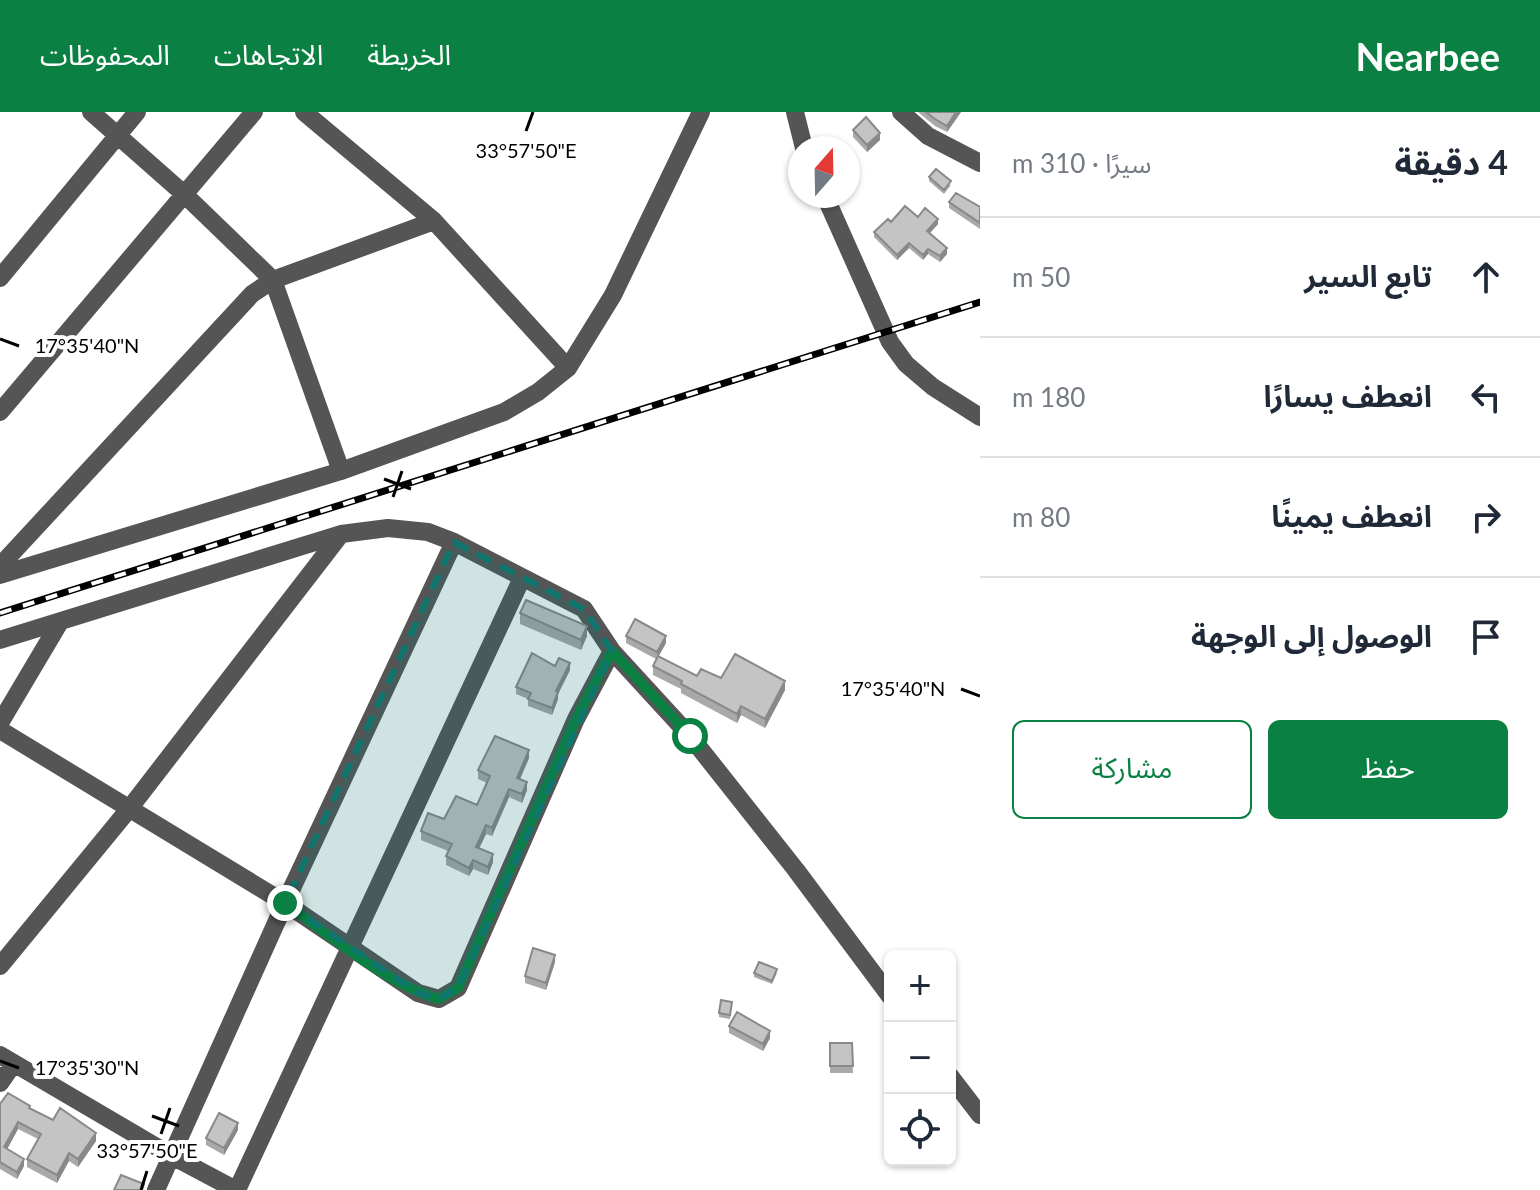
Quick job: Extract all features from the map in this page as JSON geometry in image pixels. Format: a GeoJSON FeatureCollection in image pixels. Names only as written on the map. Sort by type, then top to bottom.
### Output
{"type":"FeatureCollection","features":[{"type":"Feature","properties":{"kind":"street"},"geometry":{"type":"LineString","coordinates":[[91,112],[184,194],[273,280],[341,471]]}},
{"type":"Feature","properties":{"kind":"street"},"geometry":{"type":"LineString","coordinates":[[0,278],[137,112]]}},
{"type":"Feature","properties":{"kind":"street"},"geometry":{"type":"LineString","coordinates":[[0,412],[254,112]]}},
{"type":"Feature","properties":{"kind":"street"},"geometry":{"type":"LineString","coordinates":[[304,112],[434,221],[568,368]]}},
{"type":"Feature","properties":{"kind":"street"},"geometry":{"type":"LineString","coordinates":[[0,575],[341,471],[504,412],[538,392],[568,368],[613,295],[701,112]]}},
{"type":"Feature","properties":{"kind":"street"},"geometry":{"type":"LineString","coordinates":[[795,112],[801,136]]}},
{"type":"Feature","properties":{"kind":"street"},"geometry":{"type":"LineString","coordinates":[[901,112],[928,136],[980,163]]}},
{"type":"Feature","properties":{"kind":"street"},"geometry":{"type":"LineString","coordinates":[[830,208],[890,342],[906,364],[933,387],[980,417]]}},
{"type":"Feature","properties":{"kind":"street"},"geometry":{"type":"LineString","coordinates":[[0,566],[252,294],[273,280],[434,221]]}},
{"type":"Feature","properties":{"kind":"street"},"geometry":{"type":"LineString","coordinates":[[0,640],[341,534],[388,528],[428,532],[454,542],[584,609],[612,651],[690,736],[884,988]]}},
{"type":"Feature","properties":{"kind":"street"},"geometry":{"type":"LineString","coordinates":[[0,966],[129,809],[341,534]]}},
{"type":"Feature","properties":{"kind":"street"},"geometry":{"type":"LineString","coordinates":[[156,1190],[285,903],[454,542]]}},
{"type":"Feature","properties":{"kind":"street"},"geometry":{"type":"LineString","coordinates":[[0,1083],[7,1059],[236,1190],[522,578]]}},
{"type":"Feature","properties":{"kind":"street"},"geometry":{"type":"LineString","coordinates":[[0,723],[60,622]]}},
{"type":"Feature","properties":{"kind":"street"},"geometry":{"type":"LineString","coordinates":[[0,730],[285,903],[418,993],[439,999],[458,988],[576,719],[612,651]]}},
{"type":"Feature","properties":{"kind":"street"},"geometry":{"type":"LineString","coordinates":[[956,1084],[980,1115]]}},
{"type":"Feature","properties":{"kind":"highlighted area"},"geometry":{"type":"Polygon","coordinates":[[[454,542],[584,609],[612,651],[458,988],[439,999],[418,993],[285,903],[454,542]]]}},
{"type":"Feature","properties":{"kind":"building"},"geometry":{"type":"Polygon","coordinates":[[[926,112],[956,112],[947,126],[926,112]]]}},
{"type":"Feature","properties":{"kind":"building"},"geometry":{"type":"Polygon","coordinates":[[[866,117],[880,133],[867,145],[853,130],[866,117]]]}},
{"type":"Feature","properties":{"kind":"building"},"geometry":{"type":"Polygon","coordinates":[[[936,169],[951,181],[944,190],[929,177],[936,169]]]}},
{"type":"Feature","properties":{"kind":"building"},"geometry":{"type":"Polygon","coordinates":[[[956,193],[980,207],[980,223],[949,202],[956,193]]]}},
{"type":"Feature","properties":{"kind":"building"},"geometry":{"type":"Polygon","coordinates":[[[905,206],[918,217],[925,208],[938,219],[927,231],[947,248],[940,256],[928,249],[923,255],[909,243],[897,255],[874,232],[888,219],[891,222],[905,206]]]}},
{"type":"Feature","properties":{"kind":"building"},"geometry":{"type":"Polygon","coordinates":[[[526,600],[587,626],[581,640],[520,613],[526,600]]]}},
{"type":"Feature","properties":{"kind":"building"},"geometry":{"type":"Polygon","coordinates":[[[635,619],[666,636],[657,652],[626,636],[635,619]]]}},
{"type":"Feature","properties":{"kind":"building"},"geometry":{"type":"Polygon","coordinates":[[[532,653],[555,666],[559,658],[570,663],[556,691],[552,708],[528,699],[531,693],[516,687],[532,653]]]}},
{"type":"Feature","properties":{"kind":"building"},"geometry":{"type":"Polygon","coordinates":[[[735,654],[785,681],[765,719],[741,706],[737,714],[653,666],[658,656],[697,676],[701,669],[721,678],[735,654]]]}},
{"type":"Feature","properties":{"kind":"building"},"geometry":{"type":"Polygon","coordinates":[[[495,736],[529,750],[517,778],[527,782],[522,794],[509,789],[492,828],[486,825],[476,847],[493,854],[488,867],[473,860],[469,868],[446,856],[452,844],[421,831],[428,813],[444,819],[456,796],[477,805],[490,776],[478,770],[495,736]]]}},
{"type":"Feature","properties":{"kind":"building"},"geometry":{"type":"Polygon","coordinates":[[[533,948],[555,955],[546,983],[525,976],[533,948]]]}},
{"type":"Feature","properties":{"kind":"building"},"geometry":{"type":"Polygon","coordinates":[[[759,962],[777,969],[772,981],[754,973],[759,962]]]}},
{"type":"Feature","properties":{"kind":"building"},"geometry":{"type":"Polygon","coordinates":[[[721,1000],[732,1002],[730,1015],[719,1013],[721,1000]]]}},
{"type":"Feature","properties":{"kind":"building"},"geometry":{"type":"Polygon","coordinates":[[[737,1012],[770,1031],[763,1044],[729,1026],[737,1012]]]}},
{"type":"Feature","properties":{"kind":"building"},"geometry":{"type":"Polygon","coordinates":[[[830,1043],[852,1043],[853,1066],[830,1066],[830,1043]]]}},
{"type":"Feature","properties":{"kind":"building"},"geometry":{"type":"Polygon","coordinates":[[[8,1093],[53,1120],[60,1108],[96,1133],[78,1159],[69,1153],[57,1175],[27,1159],[41,1134],[18,1122],[4,1147],[24,1159],[17,1172],[0,1162],[0,1104],[8,1093]]]}},
{"type":"Feature","properties":{"kind":"building"},"geometry":{"type":"Polygon","coordinates":[[[219,1113],[238,1123],[224,1148],[206,1138],[219,1113]]]}},
{"type":"Feature","properties":{"kind":"building"},"geometry":{"type":"Polygon","coordinates":[[[121,1175],[144,1184],[142,1190],[114,1190],[121,1175]]]}},
{"type":"Feature","properties":{"kind":"railway"},"geometry":{"type":"LineString","coordinates":[[0,613],[980,302]]}},
{"type":"Feature","properties":{"kind":"route"},"geometry":{"type":"LineString","coordinates":[[285,903],[418,993],[439,999],[458,988],[576,719],[612,651],[690,736]]}}]}
